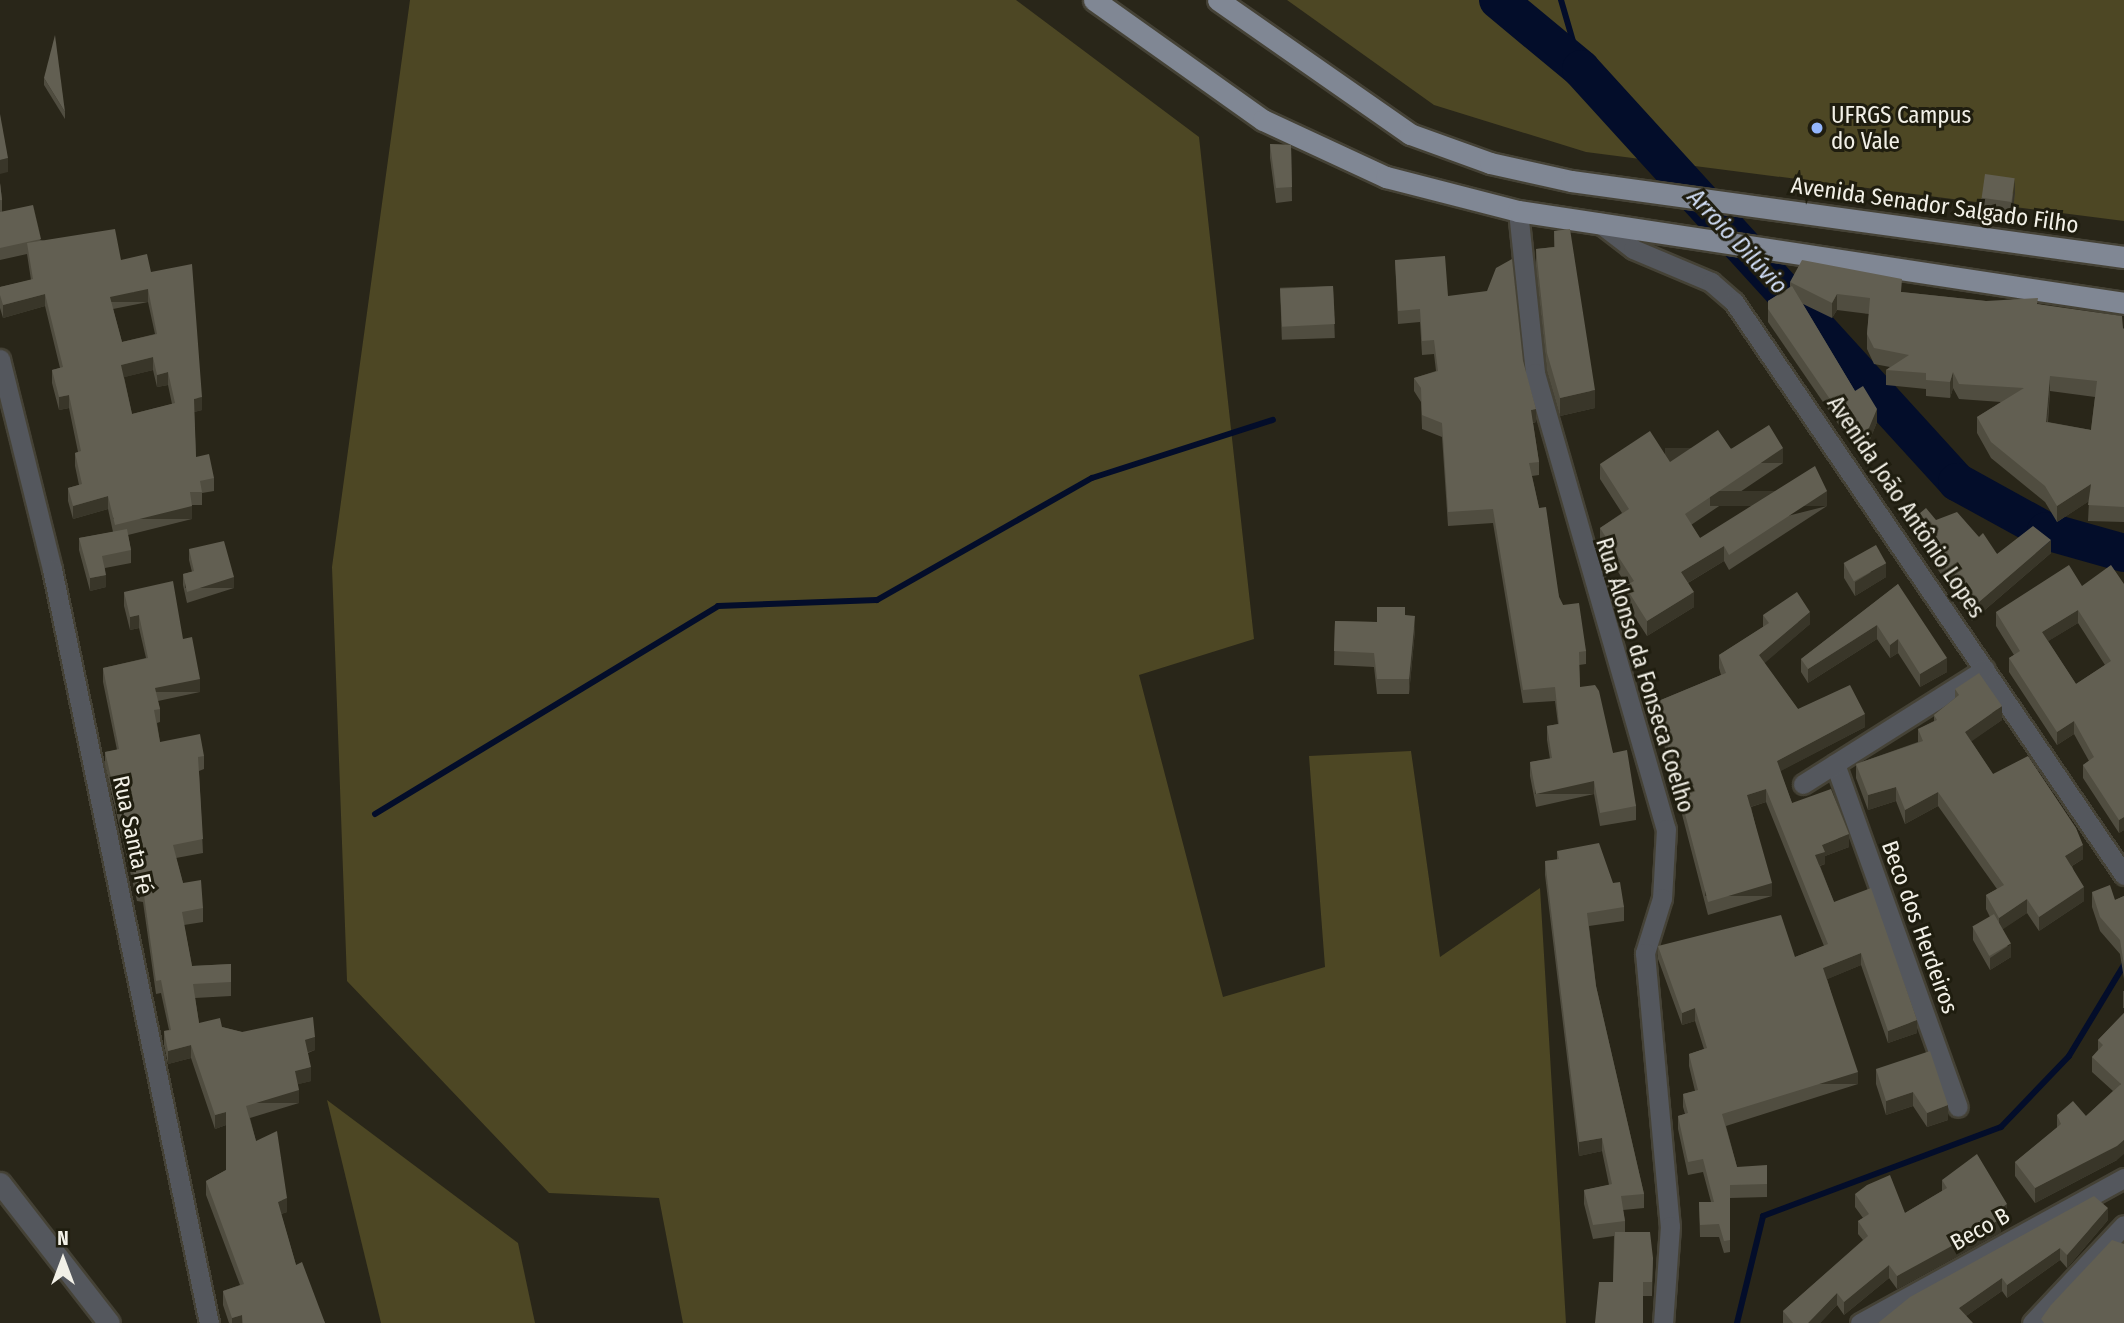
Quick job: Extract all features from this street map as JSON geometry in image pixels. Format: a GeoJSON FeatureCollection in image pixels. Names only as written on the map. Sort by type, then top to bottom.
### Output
{"type":"FeatureCollection","features":[{"type":"Feature","properties":{"kind":"main road"},"geometry":{"type":"LineString","coordinates":[[1094,0],[1263,120],[1331,156],[1518,211],[1784,247],[2124,303]]}},
{"type":"Feature","properties":{"kind":"main road","name":"Avenida Senador Salgado Filho"},"geometry":{"type":"LineString","coordinates":[[1218,0],[1410,134],[1490,163],[1614,186],[1740,205],[2124,257]]}},
{"type":"Feature","properties":{"kind":"street","name":"Rua Alonso da Fonseca Coelho"},"geometry":{"type":"LineString","coordinates":[[1518,211],[1535,373],[1665,829],[1662,898],[1646,953],[1670,1226],[1662,1323]]}},
{"type":"Feature","properties":{"kind":"street","name":"Avenida João Antônio Lopes"},"geometry":{"type":"LineString","coordinates":[[1598,221],[1633,249],[1711,282],[1734,302],[2124,874]]}},
{"type":"Feature","properties":{"kind":"street","name":"Rua Santa Fé"},"geometry":{"type":"LineString","coordinates":[[0,359],[52,569],[209,1323]]}},
{"type":"Feature","properties":{"kind":"street"},"geometry":{"type":"LineString","coordinates":[[1803,784],[1985,669]]}},
{"type":"Feature","properties":{"kind":"street","name":"Beco dos Herdeiros"},"geometry":{"type":"LineString","coordinates":[[1835,764],[1958,1107]]}},
{"type":"Feature","properties":{"kind":"street","name":"Beco B"},"geometry":{"type":"LineString","coordinates":[[1860,1323],[2124,1178]]}},
{"type":"Feature","properties":{"kind":"street"},"geometry":{"type":"LineString","coordinates":[[0,1183],[109,1323]]}},
{"type":"Feature","properties":{"kind":"street"},"geometry":{"type":"LineString","coordinates":[[2032,1323],[2124,1224]]}},
{"type":"Feature","properties":{"kind":"shaded area"},"geometry":{"type":"Polygon","coordinates":[[[410,0],[1016,0],[1199,137],[1254,639],[1139,675],[1223,997],[1325,967],[1309,756],[1411,751],[1440,957],[1540,888],[1566,1323],[683,1323],[659,1198],[549,1193],[347,981],[332,567],[410,0]]]}},
{"type":"Feature","properties":{"kind":"shaded area","name":"UFRGS Campus do Vale"},"geometry":{"type":"Polygon","coordinates":[[[1287,0],[2124,0],[2124,221],[1586,152],[1434,105],[1287,0]]]}},
{"type":"Feature","properties":{"kind":"shaded area"},"geometry":{"type":"Polygon","coordinates":[[[327,1100],[518,1243],[535,1323],[381,1323],[327,1100]]]}},
{"type":"Feature","properties":{"kind":"building"},"geometry":{"type":"Polygon","coordinates":[[[55,35],[65,112],[44,78],[55,35]]]}},
{"type":"Feature","properties":{"kind":"building"},"geometry":{"type":"Polygon","coordinates":[[[0,114],[8,158],[0,160],[0,114]]]}},
{"type":"Feature","properties":{"kind":"building"},"geometry":{"type":"Polygon","coordinates":[[[1270,144],[1291,145],[1292,187],[1276,188],[1270,144]]]}},
{"type":"Feature","properties":{"kind":"building"},"geometry":{"type":"Polygon","coordinates":[[[1985,174],[2015,178],[2011,202],[1982,198],[1985,174]]]}},
{"type":"Feature","properties":{"kind":"building"},"geometry":{"type":"Polygon","coordinates":[[[33,205],[41,239],[0,248],[0,212],[33,205]]]}},
{"type":"Feature","properties":{"kind":"building"},"geometry":{"type":"Polygon","coordinates":[[[115,229],[121,260],[147,254],[151,272],[192,264],[202,397],[194,399],[196,457],[209,454],[214,478],[200,481],[202,492],[190,492],[192,506],[115,525],[108,496],[73,506],[68,488],[82,484],[75,453],[81,451],[69,395],[59,397],[52,370],[63,367],[45,294],[3,305],[0,295],[0,287],[33,279],[27,243],[115,229]],[[148,289],[110,297],[122,342],[157,334],[148,289]],[[153,357],[121,365],[132,414],[175,403],[168,372],[157,375],[153,357]]]}},
{"type":"Feature","properties":{"kind":"building"},"geometry":{"type":"Polygon","coordinates":[[[1570,229],[1595,390],[1560,398],[1547,353],[1536,249],[1555,247],[1554,231],[1570,229]]]}},
{"type":"Feature","properties":{"kind":"building"},"geometry":{"type":"Polygon","coordinates":[[[1445,256],[1448,296],[1487,291],[1496,268],[1512,259],[1523,361],[1536,409],[1531,410],[1539,462],[1529,463],[1539,508],[1546,507],[1559,597],[1563,605],[1579,603],[1586,651],[1579,652],[1580,687],[1595,685],[1599,691],[1613,753],[1627,750],[1636,806],[1600,813],[1594,781],[1536,794],[1530,762],[1552,758],[1547,726],[1559,724],[1555,687],[1523,690],[1493,509],[1448,512],[1442,423],[1422,415],[1421,388],[1414,378],[1438,371],[1434,340],[1422,341],[1420,309],[1398,311],[1395,260],[1445,256]]]}},
{"type":"Feature","properties":{"kind":"building"},"geometry":{"type":"Polygon","coordinates":[[[1802,260],[1902,279],[1901,292],[1986,301],[2038,298],[2037,304],[2122,316],[2124,507],[2088,505],[2091,484],[2057,506],[2045,486],[1991,442],[1977,417],[2024,388],[1959,384],[1953,372],[1950,382],[1926,380],[1926,373],[1886,370],[1909,355],[1874,348],[1867,334],[1870,298],[1837,294],[1832,303],[1790,282],[1802,260]],[[2050,376],[2046,422],[2091,430],[2097,381],[2050,376]]]}},
{"type":"Feature","properties":{"kind":"building"},"geometry":{"type":"Polygon","coordinates":[[[1333,286],[1335,324],[1282,327],[1280,289],[1333,286]]]}},
{"type":"Feature","properties":{"kind":"building"},"geometry":{"type":"Polygon","coordinates":[[[1792,286],[1855,391],[1863,386],[1877,409],[1869,428],[1856,437],[1768,309],[1768,301],[1792,286]]]}},
{"type":"Feature","properties":{"kind":"building"},"geometry":{"type":"Polygon","coordinates":[[[1769,425],[1783,448],[1685,514],[1700,538],[1815,466],[1827,491],[1729,555],[1724,546],[1681,572],[1694,592],[1647,621],[1625,586],[1634,581],[1600,528],[1629,509],[1600,464],[1650,431],[1670,462],[1718,430],[1731,449],[1769,425]]]}},
{"type":"Feature","properties":{"kind":"building"},"geometry":{"type":"Polygon","coordinates":[[[1926,508],[1936,520],[1957,512],[1979,537],[1983,533],[1997,554],[2033,526],[2051,540],[1972,608],[1913,519],[1926,508]]]}},
{"type":"Feature","properties":{"kind":"building"},"geometry":{"type":"Polygon","coordinates":[[[127,529],[131,550],[102,556],[106,575],[90,578],[79,538],[127,529]]]}},
{"type":"Feature","properties":{"kind":"building"},"geometry":{"type":"Polygon","coordinates":[[[224,541],[234,577],[187,592],[183,574],[194,571],[189,549],[224,541]]]}},
{"type":"Feature","properties":{"kind":"building"},"geometry":{"type":"Polygon","coordinates":[[[1876,545],[1886,563],[1854,581],[1844,563],[1876,545]]]}},
{"type":"Feature","properties":{"kind":"building"},"geometry":{"type":"Polygon","coordinates":[[[2069,565],[2082,586],[2111,565],[2124,584],[2124,817],[2119,820],[2083,765],[2094,757],[2074,721],[2057,732],[2009,658],[2020,651],[1996,612],[2069,565]],[[2078,610],[2042,632],[2076,684],[2111,661],[2078,610]]]}},
{"type":"Feature","properties":{"kind":"building"},"geometry":{"type":"Polygon","coordinates":[[[173,581],[183,639],[192,637],[200,679],[155,688],[160,709],[154,710],[160,742],[200,734],[204,756],[198,757],[203,839],[173,845],[183,883],[201,880],[203,908],[182,912],[192,966],[231,964],[231,982],[193,984],[199,1023],[220,1018],[222,1027],[242,1032],[313,1017],[315,1037],[305,1040],[311,1067],[295,1071],[299,1090],[246,1106],[256,1141],[277,1131],[287,1198],[278,1202],[296,1265],[302,1262],[325,1323],[243,1323],[242,1315],[232,1318],[223,1291],[244,1284],[206,1181],[226,1170],[226,1112],[215,1115],[191,1045],[168,1051],[164,1031],[171,1030],[161,980],[156,981],[143,888],[137,888],[105,752],[119,749],[103,668],[148,658],[139,615],[130,617],[124,592],[173,581]]]}},
{"type":"Feature","properties":{"kind":"building"},"geometry":{"type":"Polygon","coordinates":[[[1898,584],[1947,658],[1920,674],[1898,639],[1890,645],[1877,625],[1808,669],[1801,659],[1898,584]]]}},
{"type":"Feature","properties":{"kind":"building"},"geometry":{"type":"Polygon","coordinates":[[[1797,592],[1810,612],[1759,655],[1798,709],[1850,685],[1865,714],[1777,761],[1792,803],[1831,789],[1849,834],[1822,845],[1825,852],[1815,855],[1834,902],[1871,888],[1917,1020],[1888,1031],[1861,953],[1823,968],[1858,1072],[1722,1114],[1737,1167],[1767,1165],[1767,1184],[1730,1185],[1730,1240],[1724,1241],[1719,1224],[1700,1225],[1699,1202],[1714,1202],[1703,1159],[1688,1162],[1678,1116],[1688,1113],[1683,1094],[1698,1090],[1689,1054],[1707,1048],[1695,1008],[1682,1013],[1658,946],[1781,915],[1795,957],[1828,944],[1766,789],[1747,795],[1772,883],[1708,902],[1656,702],[1726,673],[1719,655],[1769,623],[1763,615],[1797,592]]]}},
{"type":"Feature","properties":{"kind":"building"},"geometry":{"type":"Polygon","coordinates":[[[1377,607],[1405,607],[1405,615],[1415,616],[1409,679],[1377,679],[1374,653],[1334,651],[1335,621],[1377,622],[1377,607]]]}},
{"type":"Feature","properties":{"kind":"building"},"geometry":{"type":"Polygon","coordinates":[[[1979,673],[2002,706],[1965,732],[1993,774],[2028,756],[2076,828],[2083,845],[2065,856],[2084,887],[2039,917],[2027,899],[1999,918],[1986,895],[2004,885],[1938,792],[1905,810],[1896,787],[1868,795],[1856,764],[1923,741],[1918,729],[1937,720],[1934,715],[1959,695],[1955,689],[1979,673]]]}},
{"type":"Feature","properties":{"kind":"building"},"geometry":{"type":"Polygon","coordinates":[[[1599,843],[1613,883],[1620,882],[1624,907],[1587,913],[1596,986],[1644,1194],[1621,1196],[1625,1221],[1593,1225],[1584,1190],[1612,1184],[1602,1138],[1579,1142],[1545,861],[1559,859],[1557,851],[1599,843]]]}},
{"type":"Feature","properties":{"kind":"building"},"geometry":{"type":"Polygon","coordinates":[[[2110,885],[2115,900],[2124,896],[2124,965],[2120,940],[2100,917],[2092,892],[2110,885]]]}},
{"type":"Feature","properties":{"kind":"building"},"geometry":{"type":"Polygon","coordinates":[[[1994,914],[2011,943],[1989,956],[1972,926],[1994,914]]]}},
{"type":"Feature","properties":{"kind":"building"},"geometry":{"type":"Polygon","coordinates":[[[2124,1013],[2124,1140],[2035,1188],[2015,1162],[2061,1124],[2057,1115],[2073,1101],[2086,1116],[2121,1084],[2092,1057],[2103,1045],[2098,1040],[2124,1013]]]}},
{"type":"Feature","properties":{"kind":"building"},"geometry":{"type":"Polygon","coordinates":[[[1930,1051],[1948,1105],[1927,1113],[1913,1092],[1886,1101],[1876,1069],[1930,1051]]]}},
{"type":"Feature","properties":{"kind":"building"},"geometry":{"type":"Polygon","coordinates":[[[1977,1154],[2007,1204],[1996,1212],[2001,1219],[1897,1276],[1889,1265],[1844,1302],[1837,1293],[1808,1323],[1793,1323],[1783,1311],[1868,1236],[1858,1221],[1869,1214],[1855,1194],[1867,1185],[1890,1175],[1905,1213],[1947,1188],[1942,1180],[1977,1154]]]}},
{"type":"Feature","properties":{"kind":"building"},"geometry":{"type":"Polygon","coordinates":[[[2094,1196],[2108,1208],[2067,1255],[2060,1248],[2007,1285],[2002,1278],[1959,1308],[1973,1323],[1878,1323],[1910,1297],[2094,1196]]]}},
{"type":"Feature","properties":{"kind":"building"},"geometry":{"type":"Polygon","coordinates":[[[1615,1232],[1650,1232],[1652,1282],[1643,1282],[1643,1323],[1595,1323],[1599,1282],[1613,1282],[1615,1232]]]}},
{"type":"Feature","properties":{"kind":"building"},"geometry":{"type":"Polygon","coordinates":[[[2112,1240],[2124,1244],[2124,1323],[2044,1323],[2041,1319],[2051,1305],[2112,1240]]]}},
{"type":"Feature","properties":{"kind":"waterway","name":"Arroio Dilúvio"},"geometry":{"type":"LineString","coordinates":[[1498,0],[1581,69],[1957,482],[2046,531],[2124,553]]}},
{"type":"Feature","properties":{"kind":"waterway"},"geometry":{"type":"LineString","coordinates":[[1561,0],[1581,69]]}},
{"type":"Feature","properties":{"kind":"waterway"},"geometry":{"type":"LineString","coordinates":[[375,814],[718,606],[877,600],[1092,478],[1273,420]]}},
{"type":"Feature","properties":{"kind":"waterway"},"geometry":{"type":"LineString","coordinates":[[1737,1323],[1763,1216],[2001,1127],[2069,1056],[2124,965]]}},
{"type":"Feature","properties":{"kind":"place","name":"UFRGS Campus do Vale"},"geometry":{"type":"Point","coordinates":[1817,128]}}]}
